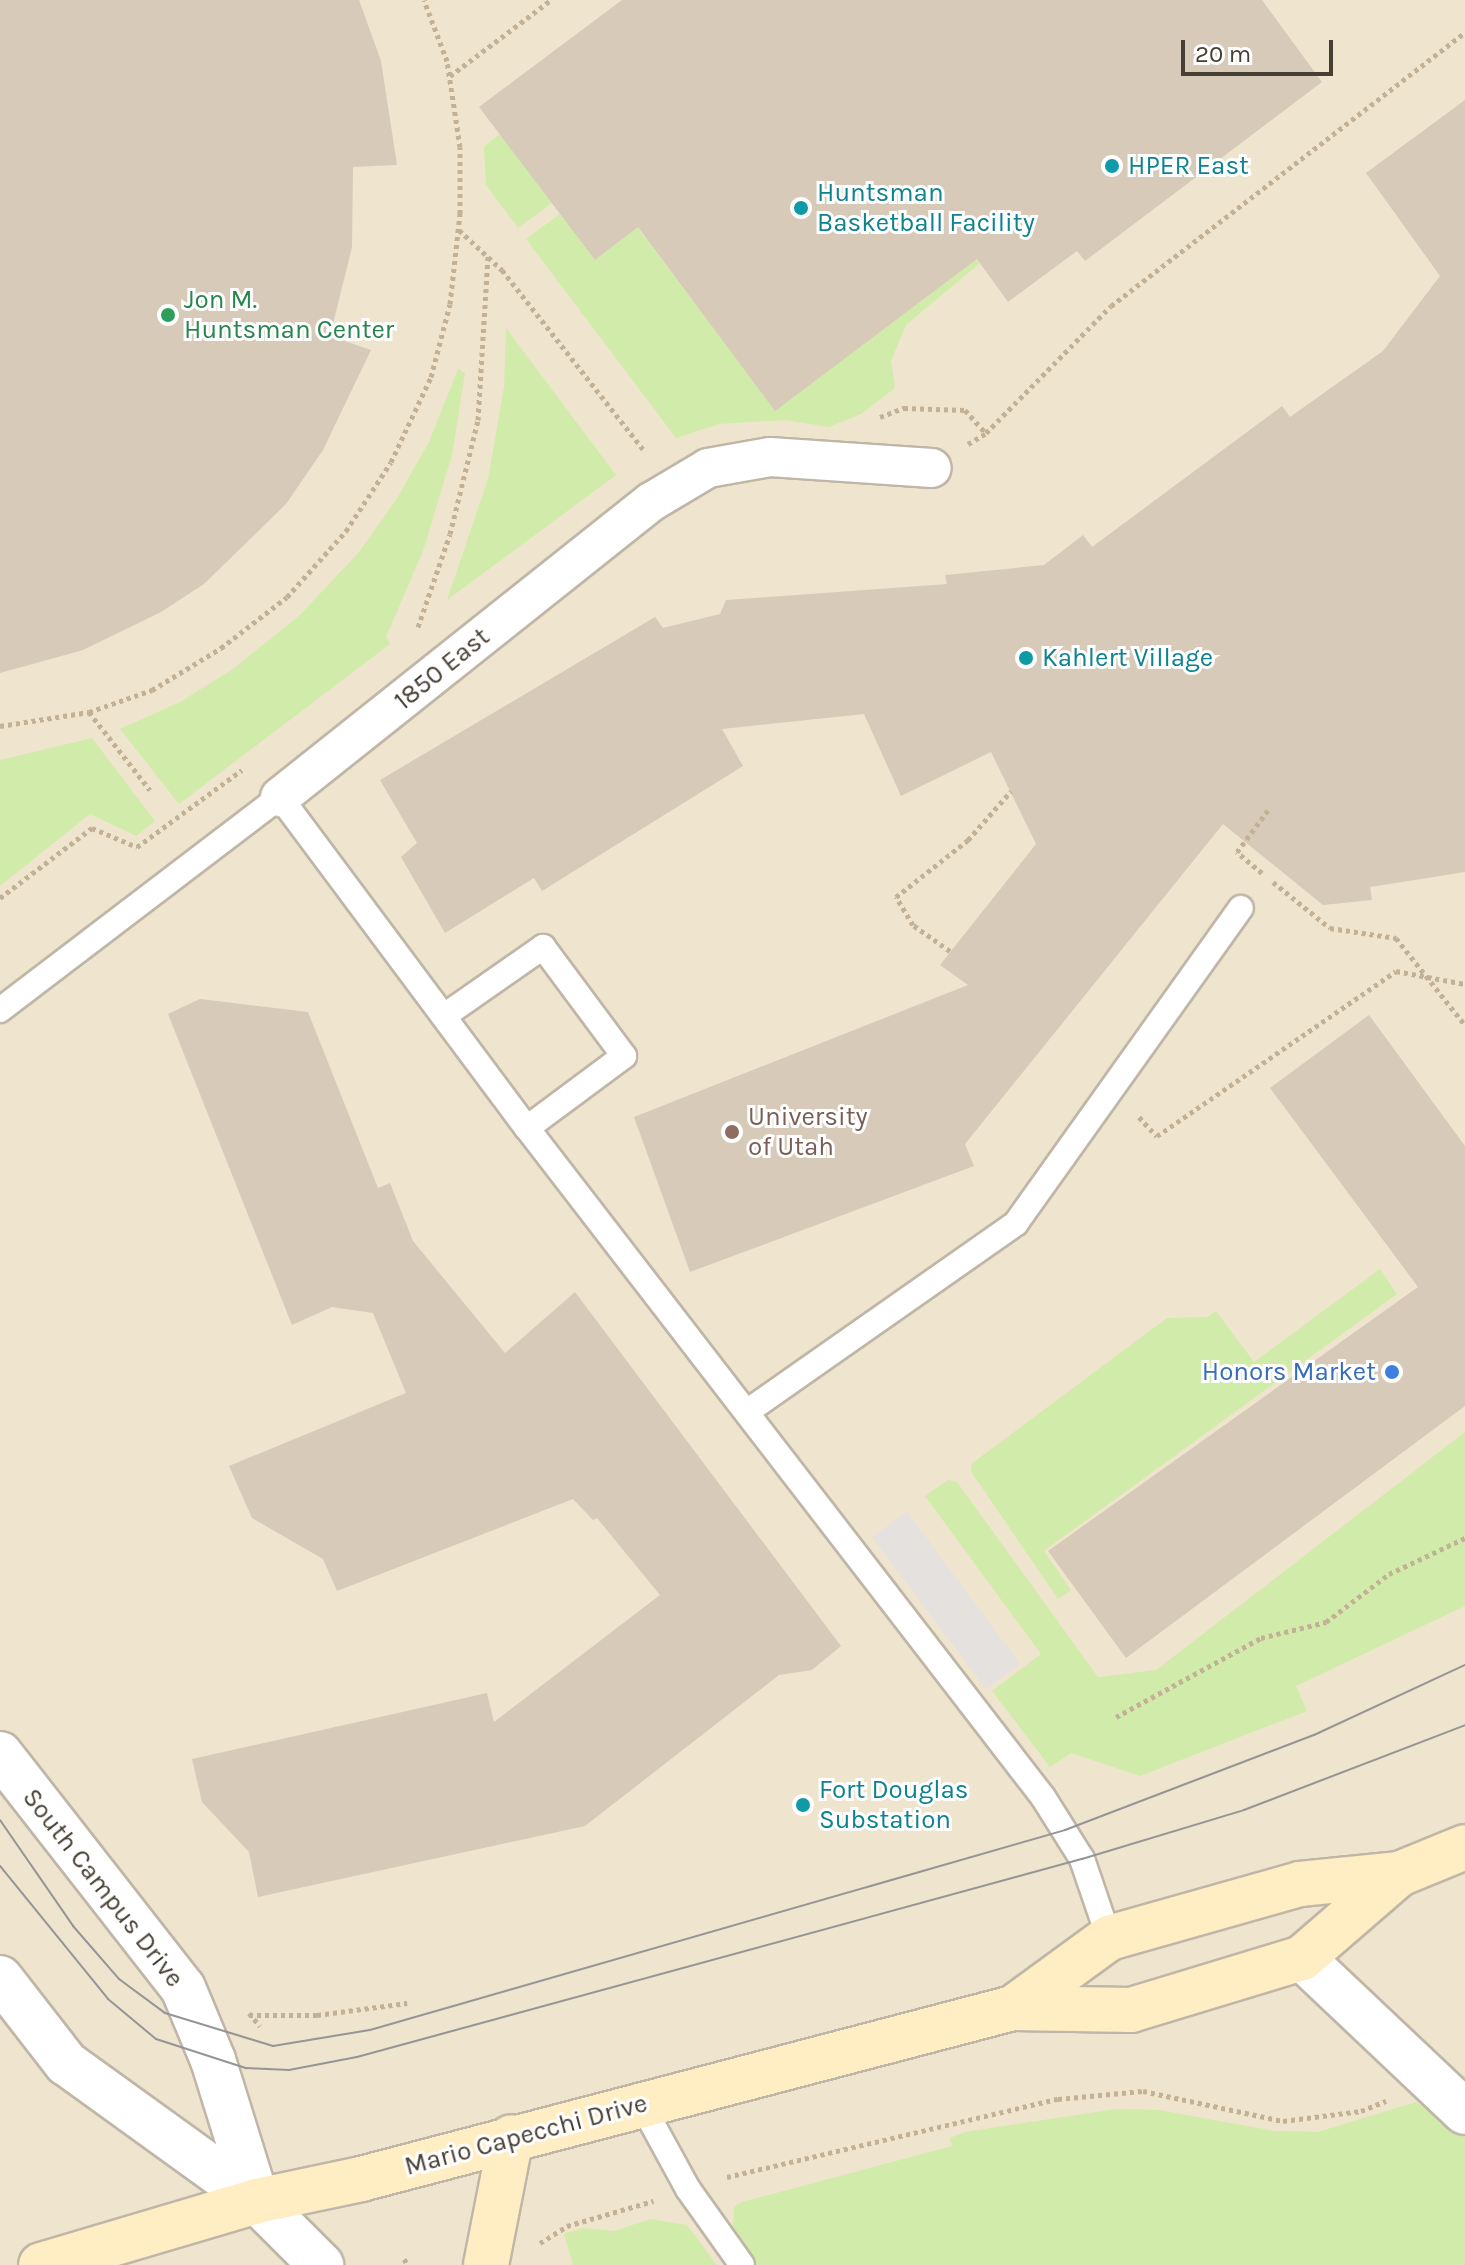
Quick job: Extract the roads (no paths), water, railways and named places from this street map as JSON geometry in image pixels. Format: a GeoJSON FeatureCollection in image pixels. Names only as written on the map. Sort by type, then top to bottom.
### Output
{"type":"FeatureCollection","features":[{"type":"Feature","properties":{"kind":"main road","name":"Mario Capecchi Drive"},"geometry":{"type":"LineString","coordinates":[[1013,2008],[1109,1938],[1300,1884],[1399,1874],[1465,1847]]}},
{"type":"Feature","properties":{"kind":"main road","name":"Mario Capecchi Drive"},"geometry":{"type":"LineString","coordinates":[[41,2265],[257,2201],[361,2179],[511,2137],[1013,2008],[1131,2010],[1302,1958],[1399,1874]]}},
{"type":"Feature","properties":{"kind":"main road"},"geometry":{"type":"LineString","coordinates":[[486,2265],[511,2137]]}},
{"type":"Feature","properties":{"kind":"street","name":"1850 East"},"geometry":{"type":"LineString","coordinates":[[280,797],[651,502],[708,468],[770,457],[932,468]]}},
{"type":"Feature","properties":{"kind":"street","name":"South Campus Drive"},"geometry":{"type":"LineString","coordinates":[[0,1754],[183,1988],[213,2060],[257,2201]]}},
{"type":"Feature","properties":{"kind":"street"},"geometry":{"type":"LineString","coordinates":[[1302,1958],[1465,2112]]}},
{"type":"Feature","properties":{"kind":"street"},"geometry":{"type":"LineString","coordinates":[[0,1978],[66,2063],[257,2201],[321,2265]]}},
{"type":"Feature","properties":{"kind":"lane","name":"1850 East"},"geometry":{"type":"LineString","coordinates":[[0,1010],[280,797]]}},
{"type":"Feature","properties":{"kind":"lane"},"geometry":{"type":"LineString","coordinates":[[280,797],[527,1128],[1043,1797],[1082,1859],[1109,1938]]}},
{"type":"Feature","properties":{"kind":"lane"},"geometry":{"type":"LineString","coordinates":[[748,1411],[1016,1223],[1241,908]]}},
{"type":"Feature","properties":{"kind":"lane"},"geometry":{"type":"LineString","coordinates":[[444,1016],[543,947],[624,1056],[527,1128]]}},
{"type":"Feature","properties":{"kind":"lane"},"geometry":{"type":"LineString","coordinates":[[642,2105],[688,2189],[742,2265]]}},
{"type":"Feature","properties":{"kind":"tram line"},"geometry":{"type":"LineString","coordinates":[[0,1820],[73,1926],[119,1979],[165,2013],[273,2046],[370,2030],[1065,1830],[1314,1735],[1465,1665]]}},
{"type":"Feature","properties":{"kind":"tram line"},"geometry":{"type":"LineString","coordinates":[[0,1866],[108,1999],[156,2039],[246,2068],[289,2070],[357,2057],[1082,1859],[1244,1810],[1465,1725]]}},
{"type":"Feature","properties":{"kind":"place","name":"HPER East"},"geometry":{"type":"Point","coordinates":[1112,166]}},
{"type":"Feature","properties":{"kind":"place","name":"Huntsman Basketball Facility"},"geometry":{"type":"Point","coordinates":[801,208]}},
{"type":"Feature","properties":{"kind":"place","name":"Jon M. Huntsman Center"},"geometry":{"type":"Point","coordinates":[168,315]}},
{"type":"Feature","properties":{"kind":"place","name":"Kahlert Village"},"geometry":{"type":"Point","coordinates":[1026,658]}},
{"type":"Feature","properties":{"kind":"place","name":"University of Utah"},"geometry":{"type":"Point","coordinates":[732,1132]}},
{"type":"Feature","properties":{"kind":"place","name":"Honors Market"},"geometry":{"type":"Point","coordinates":[1392,1372]}},
{"type":"Feature","properties":{"kind":"place","name":"Fort Douglas Substation"},"geometry":{"type":"Point","coordinates":[803,1805]}}]}
